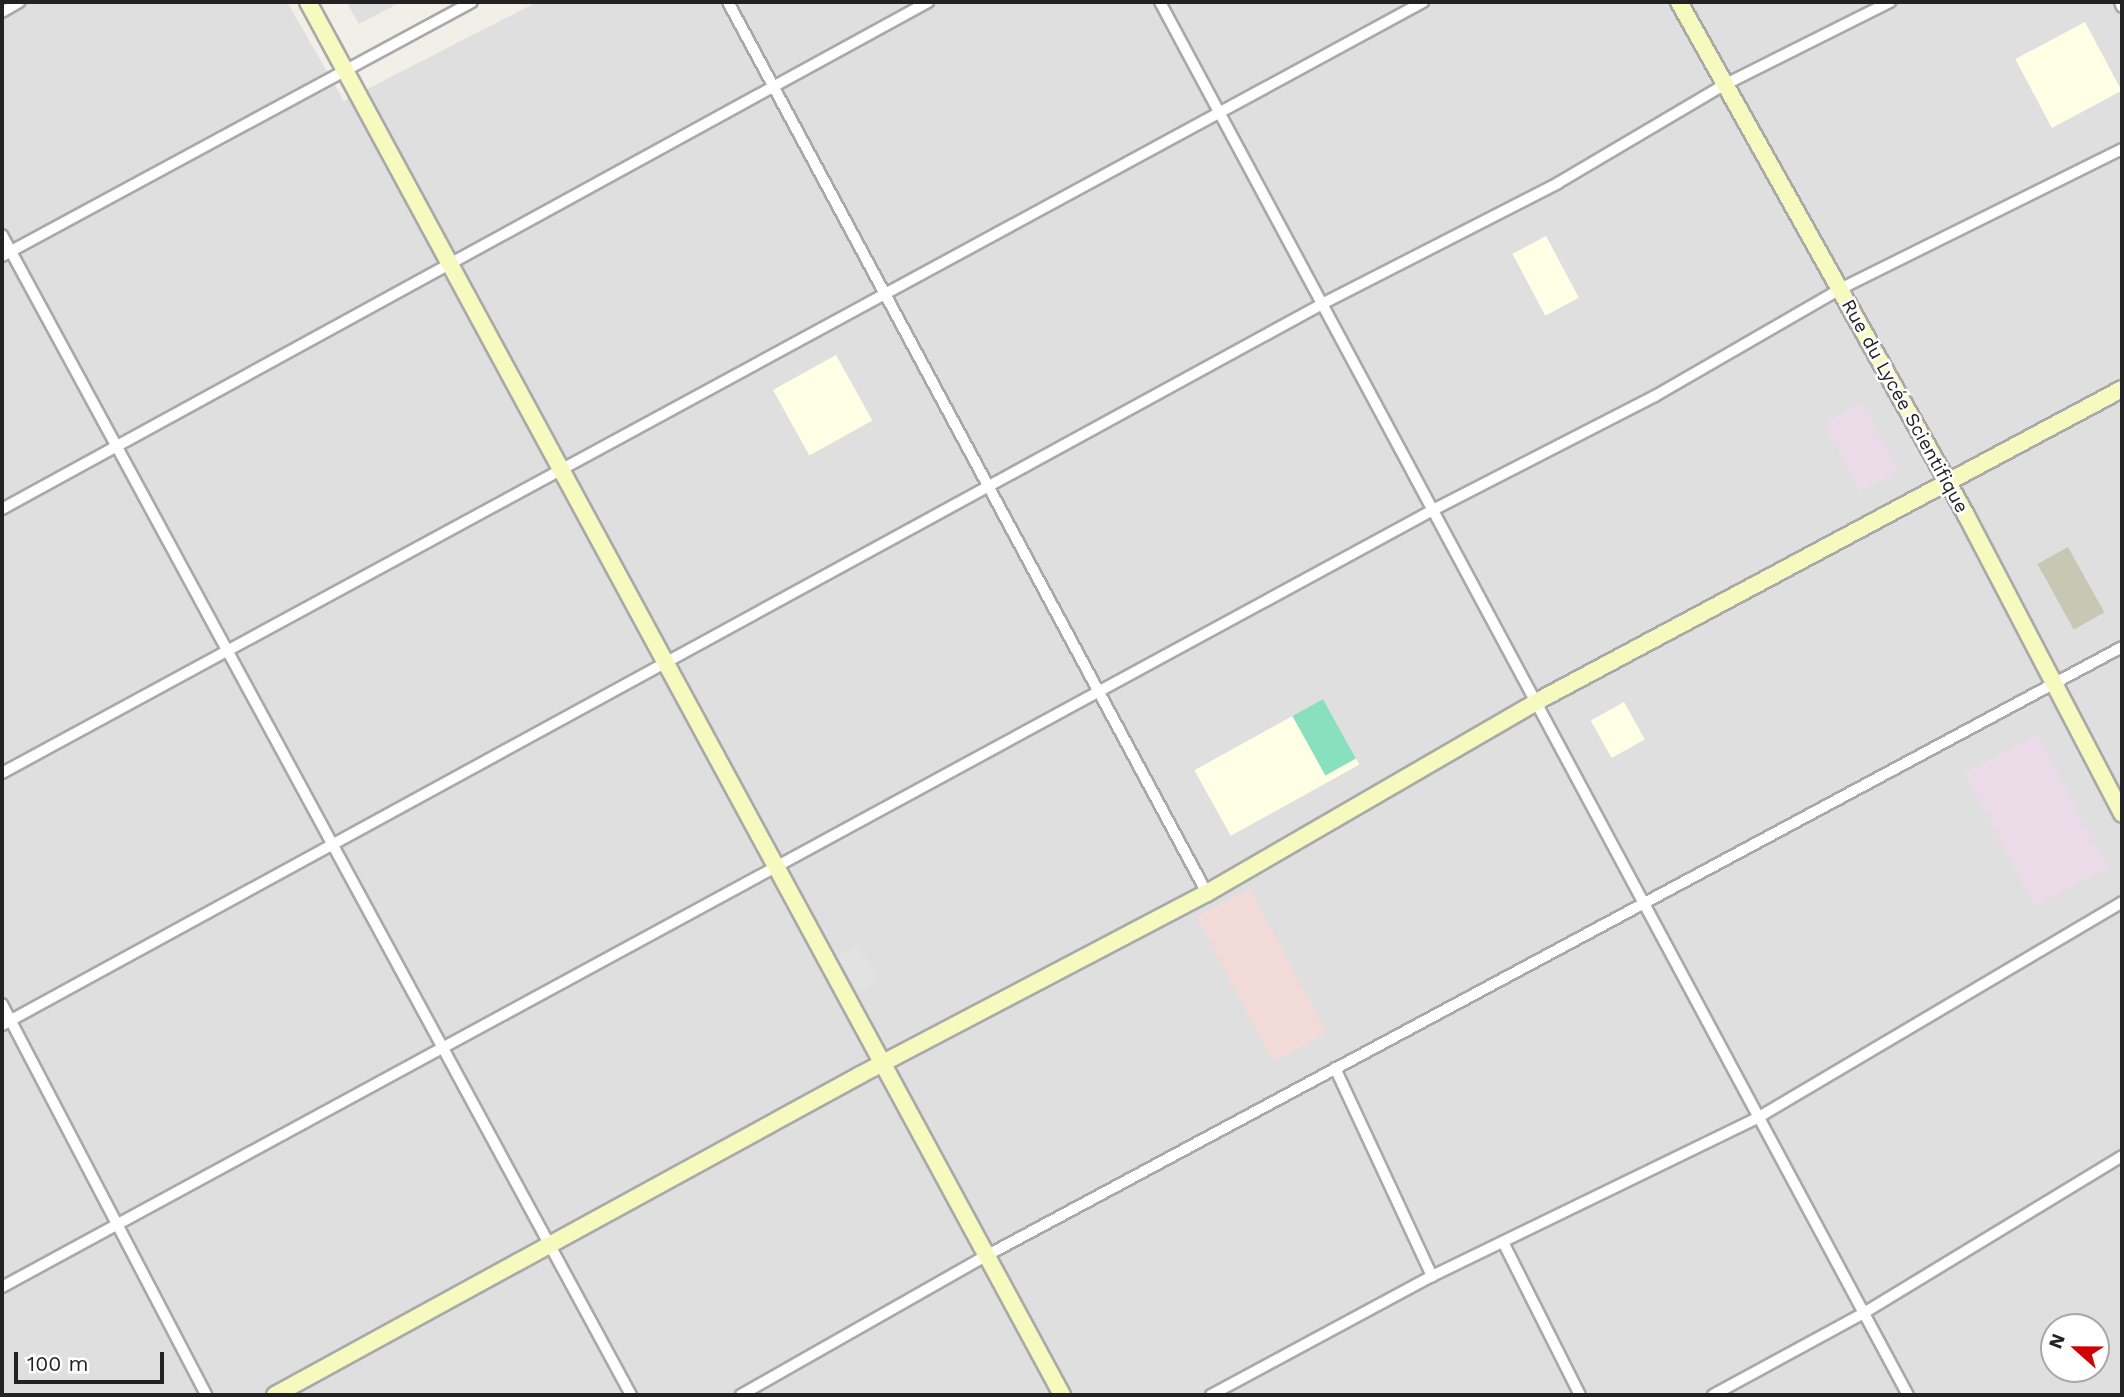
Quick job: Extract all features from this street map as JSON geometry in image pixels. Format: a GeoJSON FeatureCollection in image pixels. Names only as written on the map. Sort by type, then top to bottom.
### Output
{"type":"FeatureCollection","features":[{"type":"Feature","properties":{"kind":"street"},"geometry":{"type":"LineString","coordinates":[[2,12],[19,2]]}},
{"type":"Feature","properties":{"kind":"street"},"geometry":{"type":"LineString","coordinates":[[308,2],[884,1063],[984,1257],[1062,1395]]}},
{"type":"Feature","properties":{"kind":"street"},"geometry":{"type":"LineString","coordinates":[[6,254],[472,2]]}},
{"type":"Feature","properties":{"kind":"street"},"geometry":{"type":"LineString","coordinates":[[728,2],[1207,893]]}},
{"type":"Feature","properties":{"kind":"street"},"geometry":{"type":"LineString","coordinates":[[2,509],[928,2]]}},
{"type":"Feature","properties":{"kind":"street"},"geometry":{"type":"LineString","coordinates":[[1160,2],[1908,1395]]}},
{"type":"Feature","properties":{"kind":"street"},"geometry":{"type":"LineString","coordinates":[[2,773],[227,648],[1423,2]]}},
{"type":"Feature","properties":{"kind":"street","name":"Rue du Lycée Scientifique"},"geometry":{"type":"LineString","coordinates":[[1679,2],[1948,483],[2122,814]]}},
{"type":"Feature","properties":{"kind":"street"},"geometry":{"type":"LineString","coordinates":[[6,1023],[668,665],[1322,304],[1558,183],[1724,85],[1890,2]]}},
{"type":"Feature","properties":{"kind":"street"},"geometry":{"type":"LineString","coordinates":[[2120,2],[2122,6]]}},
{"type":"Feature","properties":{"kind":"street"},"geometry":{"type":"LineString","coordinates":[[2,1287],[1433,509],[1655,396],[1840,289],[2122,149]]}},
{"type":"Feature","properties":{"kind":"street"},"geometry":{"type":"LineString","coordinates":[[2,235],[6,254],[119,447],[332,846],[631,1395]]}},
{"type":"Feature","properties":{"kind":"street"},"geometry":{"type":"LineString","coordinates":[[275,1395],[884,1063],[1207,893],[1536,702],[2122,389]]}},
{"type":"Feature","properties":{"kind":"street"},"geometry":{"type":"LineString","coordinates":[[741,1395],[984,1257],[2122,646]]}},
{"type":"Feature","properties":{"kind":"street"},"geometry":{"type":"LineString","coordinates":[[1211,1395],[1432,1276],[1759,1117],[2122,902]]}},
{"type":"Feature","properties":{"kind":"street"},"geometry":{"type":"LineString","coordinates":[[2,1004],[6,1023],[117,1224],[206,1395]]}},
{"type":"Feature","properties":{"kind":"street"},"geometry":{"type":"LineString","coordinates":[[1335,1068],[1432,1276]]}},
{"type":"Feature","properties":{"kind":"street"},"geometry":{"type":"LineString","coordinates":[[1713,1395],[1864,1313],[2122,1156]]}},
{"type":"Feature","properties":{"kind":"street"},"geometry":{"type":"LineString","coordinates":[[1503,1242],[1580,1395]]}},
{"type":"Feature","properties":{"kind":"shaded area"},"geometry":{"type":"Polygon","coordinates":[[[19,2],[287,2],[344,101],[537,2],[2122,2],[2122,1395],[2,1395],[2,10],[19,2]]]}},
{"type":"Feature","properties":{"kind":"shaded area"},"geometry":{"type":"Polygon","coordinates":[[[352,2],[401,2],[359,24],[348,5],[352,2]]]}},
{"type":"Feature","properties":{"kind":"shaded area"},"geometry":{"type":"Polygon","coordinates":[[[2085,22],[2122,91],[2052,128],[2015,59],[2085,22]]]}},
{"type":"Feature","properties":{"kind":"shaded area"},"geometry":{"type":"Polygon","coordinates":[[[1546,236],[1579,298],[1545,316],[1512,254],[1546,236]]]}},
{"type":"Feature","properties":{"kind":"shaded area"},"geometry":{"type":"Polygon","coordinates":[[[836,355],[872,421],[809,456],[773,390],[836,355]]]}},
{"type":"Feature","properties":{"kind":"shaded area"},"geometry":{"type":"Polygon","coordinates":[[[1862,403],[1898,471],[1860,491],[1824,423],[1862,403]]]}},
{"type":"Feature","properties":{"kind":"shaded area"},"geometry":{"type":"Polygon","coordinates":[[[2068,547],[2104,613],[2074,630],[2037,564],[2068,547]]]}},
{"type":"Feature","properties":{"kind":"shaded area"},"geometry":{"type":"Polygon","coordinates":[[[1323,699],[1359,765],[1231,836],[1194,770],[1323,699]]]}},
{"type":"Feature","properties":{"kind":"shaded area"},"geometry":{"type":"Polygon","coordinates":[[[1624,702],[1645,740],[1612,758],[1591,720],[1624,702]]]}},
{"type":"Feature","properties":{"kind":"shaded area"},"geometry":{"type":"Polygon","coordinates":[[[2037,735],[2107,867],[2035,906],[1965,773],[2037,735]]]}},
{"type":"Feature","properties":{"kind":"shaded area"},"geometry":{"type":"Polygon","coordinates":[[[1250,889],[1327,1033],[1274,1061],[1197,917],[1250,889]]]}},
{"type":"Feature","properties":{"kind":"shaded area"},"geometry":{"type":"Polygon","coordinates":[[[858,945],[878,981],[858,992],[838,956],[858,945]]]}},
{"type":"Feature","properties":{"kind":"green space"},"geometry":{"type":"Polygon","coordinates":[[[1323,699],[1356,758],[1325,775],[1292,716],[1323,699]]]}}]}
